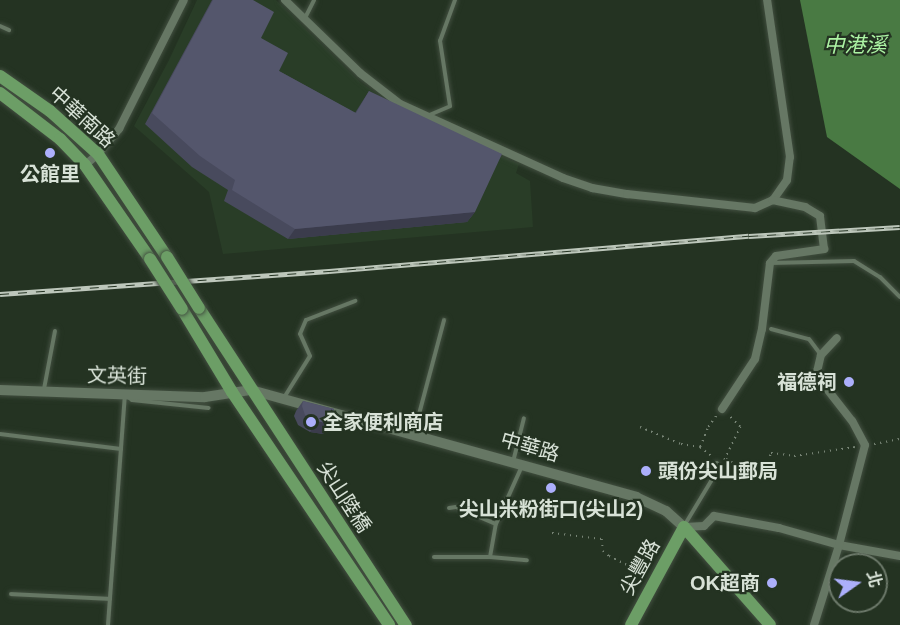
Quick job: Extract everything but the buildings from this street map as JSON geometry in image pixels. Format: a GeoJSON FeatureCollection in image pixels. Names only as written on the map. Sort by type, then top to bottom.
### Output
{"type":"FeatureCollection","features":[{"type":"Feature","properties":{"kind":"main road","name":"中華南路"},"geometry":{"type":"LineString","coordinates":[[0,76],[50,111],[98,154],[167,257],[251,390]]}},
{"type":"Feature","properties":{"kind":"main road","name":"中華南路"},"geometry":{"type":"LineString","coordinates":[[0,93],[60,139],[85,165],[182,309],[232,392]]}},
{"type":"Feature","properties":{"kind":"main road"},"geometry":{"type":"LineString","coordinates":[[20,107],[28,95]]}},
{"type":"Feature","properties":{"kind":"main road","name":"尖山陸橋"},"geometry":{"type":"LineString","coordinates":[[251,390],[406,625]]}},
{"type":"Feature","properties":{"kind":"main road","name":"尖山陸橋"},"geometry":{"type":"LineString","coordinates":[[232,392],[389,625]]}},
{"type":"Feature","properties":{"kind":"main road","name":"尖豐路"},"geometry":{"type":"LineString","coordinates":[[631,625],[684,527]]}},
{"type":"Feature","properties":{"kind":"main road","name":"中華路"},"geometry":{"type":"LineString","coordinates":[[684,527],[770,625]]}},
{"type":"Feature","properties":{"kind":"street"},"geometry":{"type":"LineString","coordinates":[[85,165],[98,154],[119,129],[184,0]]}},
{"type":"Feature","properties":{"kind":"street"},"geometry":{"type":"LineString","coordinates":[[285,0],[360,73],[400,104],[563,178],[592,188],[755,208],[773,200],[787,180],[790,157],[767,0]]}},
{"type":"Feature","properties":{"kind":"street"},"geometry":{"type":"LineString","coordinates":[[722,409],[754,359],[770,263],[776,256],[824,249],[820,216],[805,207],[773,200]]}},
{"type":"Feature","properties":{"kind":"street"},"geometry":{"type":"LineString","coordinates":[[814,625],[839,545],[865,445],[852,420],[820,380],[817,372],[821,355],[837,338]]}},
{"type":"Feature","properties":{"kind":"street","name":"文英街"},"geometry":{"type":"LineString","coordinates":[[0,390],[205,397],[232,392]]}},
{"type":"Feature","properties":{"kind":"street","name":"中華路"},"geometry":{"type":"LineString","coordinates":[[232,392],[251,390],[636,497],[666,511],[684,527]]}},
{"type":"Feature","properties":{"kind":"street"},"geometry":{"type":"LineString","coordinates":[[684,527],[704,526],[714,516],[779,528],[839,545],[900,556]]}},
{"type":"Feature","properties":{"kind":"lane"},"geometry":{"type":"LineString","coordinates":[[304,20],[314,0]]}},
{"type":"Feature","properties":{"kind":"lane"},"geometry":{"type":"LineString","coordinates":[[426,116],[450,106],[440,41],[455,0]]}},
{"type":"Feature","properties":{"kind":"lane"},"geometry":{"type":"LineString","coordinates":[[0,26],[9,30]]}},
{"type":"Feature","properties":{"kind":"lane"},"geometry":{"type":"LineString","coordinates":[[770,263],[854,261],[880,277],[900,297]]}},
{"type":"Feature","properties":{"kind":"lane"},"geometry":{"type":"LineString","coordinates":[[282,400],[310,357],[300,334],[306,320],[356,301]]}},
{"type":"Feature","properties":{"kind":"lane"},"geometry":{"type":"LineString","coordinates":[[413,436],[444,320]]}},
{"type":"Feature","properties":{"kind":"lane"},"geometry":{"type":"LineString","coordinates":[[771,329],[809,339],[821,355]]}},
{"type":"Feature","properties":{"kind":"lane"},"geometry":{"type":"LineString","coordinates":[[43,393],[55,331]]}},
{"type":"Feature","properties":{"kind":"lane"},"geometry":{"type":"LineString","coordinates":[[125,394],[132,400],[209,408]]}},
{"type":"Feature","properties":{"kind":"lane"},"geometry":{"type":"LineString","coordinates":[[108,625],[125,394]]}},
{"type":"Feature","properties":{"kind":"lane"},"geometry":{"type":"LineString","coordinates":[[490,557],[496,524],[518,464],[524,418]]}},
{"type":"Feature","properties":{"kind":"lane"},"geometry":{"type":"LineString","coordinates":[[0,434],[121,449]]}},
{"type":"Feature","properties":{"kind":"lane"},"geometry":{"type":"LineString","coordinates":[[684,527],[711,481],[717,463]]}},
{"type":"Feature","properties":{"kind":"lane"},"geometry":{"type":"LineString","coordinates":[[449,508],[456,507],[496,524]]}},
{"type":"Feature","properties":{"kind":"lane"},"geometry":{"type":"LineString","coordinates":[[434,557],[490,557],[527,560]]}},
{"type":"Feature","properties":{"kind":"lane"},"geometry":{"type":"LineString","coordinates":[[10,594],[110,599]]}},
{"type":"Feature","properties":{"kind":"path"},"geometry":{"type":"LineString","coordinates":[[640,427],[681,444],[700,447],[722,465],[740,427],[722,409],[708,427],[700,447]]}},
{"type":"Feature","properties":{"kind":"path"},"geometry":{"type":"LineString","coordinates":[[725,458],[760,478],[771,453],[816,454],[900,439]]}},
{"type":"Feature","properties":{"kind":"path"},"geometry":{"type":"LineString","coordinates":[[552,532],[602,539],[603,551],[609,556],[656,580]]}},
{"type":"Feature","properties":{"kind":"shaded area"},"geometry":{"type":"Polygon","coordinates":[[[197,0],[276,0],[361,83],[415,119],[519,164],[516,173],[530,181],[533,227],[223,254],[209,192],[134,126],[197,0]]]}},
{"type":"Feature","properties":{"kind":"water","name":"中港溪"},"geometry":{"type":"Polygon","coordinates":[[[800,0],[900,0],[900,189],[827,137],[800,0]]]}},
{"type":"Feature","properties":{"kind":"railway"},"geometry":{"type":"LineString","coordinates":[[0,294],[329,271],[749,236],[900,227]]}},
{"type":"Feature","properties":{"kind":"place","name":"公館里"},"geometry":{"type":"Point","coordinates":[50,153]}},
{"type":"Feature","properties":{"kind":"place","name":"福德祠"},"geometry":{"type":"Point","coordinates":[849,382]}},
{"type":"Feature","properties":{"kind":"place","name":"全家便利商店"},"geometry":{"type":"Point","coordinates":[311,422]}},
{"type":"Feature","properties":{"kind":"place","name":"頭份尖山郵局"},"geometry":{"type":"Point","coordinates":[646,471]}},
{"type":"Feature","properties":{"kind":"place","name":"尖山米粉街口(尖山2)"},"geometry":{"type":"Point","coordinates":[551,488]}},
{"type":"Feature","properties":{"kind":"place","name":"OK超商"},"geometry":{"type":"Point","coordinates":[772,583]}}]}
